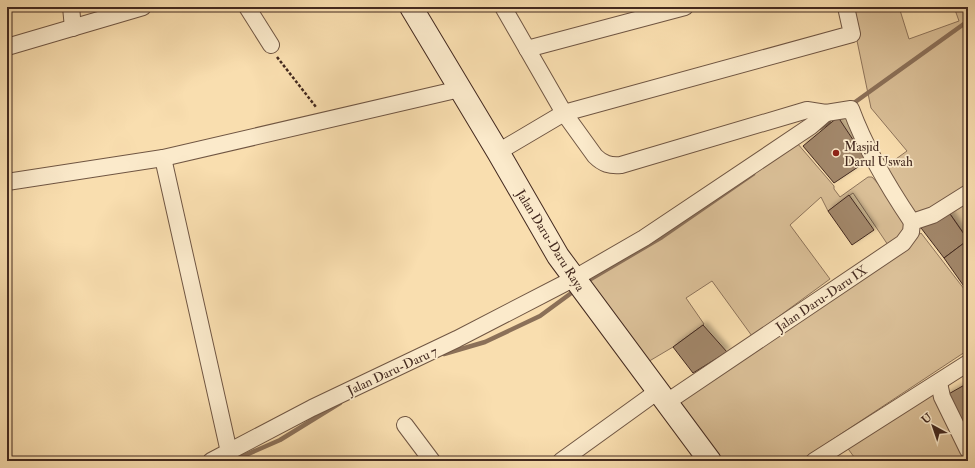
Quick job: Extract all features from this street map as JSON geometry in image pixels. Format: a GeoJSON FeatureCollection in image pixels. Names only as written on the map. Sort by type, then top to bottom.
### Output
{"type":"FeatureCollection","features":[{"type":"Feature","properties":{"kind":"main road","name":"Jalan Daru-Daru Raya"},"geometry":{"type":"LineString","coordinates":[[411,7],[498,152],[539,225],[573,279],[710,461]]}},
{"type":"Feature","properties":{"kind":"street"},"geometry":{"type":"LineString","coordinates":[[71,7],[73,28]]}},
{"type":"Feature","properties":{"kind":"street"},"geometry":{"type":"LineString","coordinates":[[7,47],[143,7]]}},
{"type":"Feature","properties":{"kind":"street"},"geometry":{"type":"LineString","coordinates":[[247,7],[271,45]]}},
{"type":"Feature","properties":{"kind":"street"},"geometry":{"type":"LineString","coordinates":[[503,7],[564,113],[601,162],[615,166],[807,110],[826,113],[851,109],[857,125],[892,190],[912,222],[933,215],[968,193]]}},
{"type":"Feature","properties":{"kind":"street"},"geometry":{"type":"LineString","coordinates":[[527,49],[685,7]]}},
{"type":"Feature","properties":{"kind":"street"},"geometry":{"type":"LineString","coordinates":[[498,152],[564,113],[852,34],[846,7]]}},
{"type":"Feature","properties":{"kind":"street"},"geometry":{"type":"LineString","coordinates":[[7,182],[163,158],[460,89]]}},
{"type":"Feature","properties":{"kind":"street","name":"Jalan Daru-Daru 7"},"geometry":{"type":"LineString","coordinates":[[211,461],[312,408],[457,339],[573,279],[644,238],[811,126],[826,113]]}},
{"type":"Feature","properties":{"kind":"street"},"geometry":{"type":"LineString","coordinates":[[163,158],[229,452]]}},
{"type":"Feature","properties":{"kind":"street","name":"Jalan Daru-Daru IX"},"geometry":{"type":"LineString","coordinates":[[561,461],[902,243],[912,232],[912,222]]}},
{"type":"Feature","properties":{"kind":"street"},"geometry":{"type":"LineString","coordinates":[[814,461],[939,383],[968,363]]}},
{"type":"Feature","properties":{"kind":"street"},"geometry":{"type":"LineString","coordinates":[[939,383],[942,397],[968,450]]}},
{"type":"Feature","properties":{"kind":"street"},"geometry":{"type":"LineString","coordinates":[[404,425],[432,461]]}},
{"type":"Feature","properties":{"kind":"path"},"geometry":{"type":"LineString","coordinates":[[271,45],[279,59],[325,120]]}},
{"type":"Feature","properties":{"kind":"shaded area"},"geometry":{"type":"Polygon","coordinates":[[[850,7],[899,7],[909,39],[959,21],[954,7],[968,7],[968,189],[919,217],[882,169],[907,151],[871,108],[850,7]]]}},
{"type":"Feature","properties":{"kind":"shaded area"},"geometry":{"type":"Polygon","coordinates":[[[797,143],[834,186],[834,189],[840,197],[868,177],[872,177],[894,201],[909,227],[888,245],[853,193],[828,211],[821,197],[790,225],[830,279],[752,336],[712,281],[686,298],[704,324],[673,347],[646,363],[585,280],[797,143]]]}},
{"type":"Feature","properties":{"kind":"shaded area"},"geometry":{"type":"Polygon","coordinates":[[[968,198],[968,239],[948,211],[968,198]]]}},
{"type":"Feature","properties":{"kind":"shaded area"},"geometry":{"type":"Polygon","coordinates":[[[921,233],[968,294],[968,350],[800,461],[723,461],[677,401],[921,233]]]}},
{"type":"Feature","properties":{"kind":"shaded area"},"geometry":{"type":"Polygon","coordinates":[[[931,392],[935,394],[965,461],[857,461],[846,446],[931,392]]]}},
{"type":"Feature","properties":{"kind":"building","name":"Masjid Darul Uswah"},"geometry":{"type":"Polygon","coordinates":[[[838,117],[867,161],[834,183],[803,146],[838,117]]]}},
{"type":"Feature","properties":{"kind":"building"},"geometry":{"type":"Polygon","coordinates":[[[849,195],[874,230],[852,245],[828,211],[849,195]]]}},
{"type":"Feature","properties":{"kind":"building"},"geometry":{"type":"Polygon","coordinates":[[[948,211],[968,240],[944,258],[918,224],[948,211]]]}},
{"type":"Feature","properties":{"kind":"building"},"geometry":{"type":"Polygon","coordinates":[[[968,240],[968,292],[944,258],[968,240]]]}},
{"type":"Feature","properties":{"kind":"building"},"geometry":{"type":"Polygon","coordinates":[[[703,325],[727,352],[693,373],[673,347],[703,325]]]}},
{"type":"Feature","properties":{"kind":"building"},"geometry":{"type":"Polygon","coordinates":[[[968,383],[968,428],[962,431],[945,396],[968,383]]]}},
{"type":"Feature","properties":{"kind":"waterway"},"geometry":{"type":"LineString","coordinates":[[851,105],[968,21]]}},
{"type":"Feature","properties":{"kind":"waterway"},"geometry":{"type":"LineString","coordinates":[[820,128],[829,122]]}},
{"type":"Feature","properties":{"kind":"waterway"},"geometry":{"type":"LineString","coordinates":[[589,280],[662,237],[753,174]]}},
{"type":"Feature","properties":{"kind":"waterway"},"geometry":{"type":"LineString","coordinates":[[444,354],[485,342],[540,316],[570,294]]}},
{"type":"Feature","properties":{"kind":"waterway"},"geometry":{"type":"LineString","coordinates":[[232,461],[280,440],[340,403]]}},
{"type":"Feature","properties":{"kind":"place","name":"Masjid Darul Uswah"},"geometry":{"type":"Point","coordinates":[836,153]}}]}
